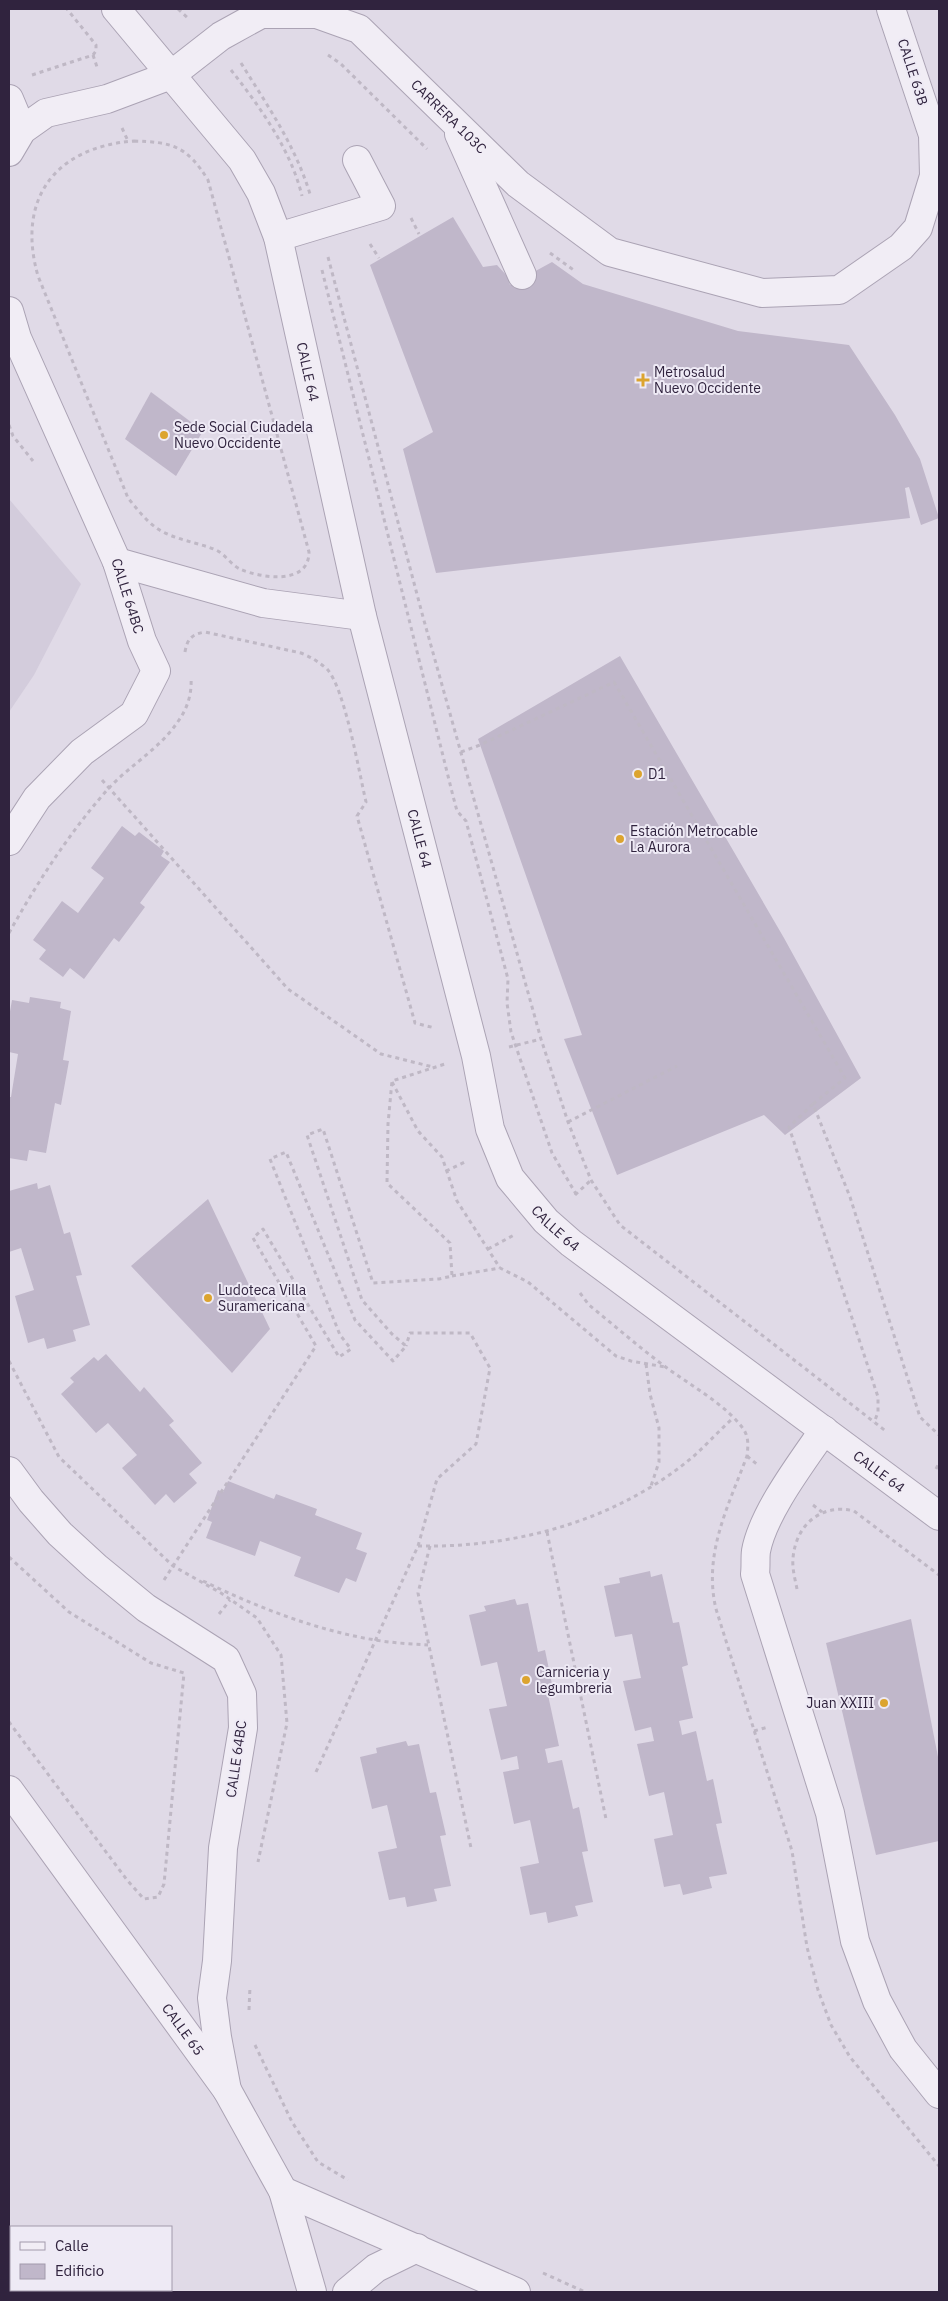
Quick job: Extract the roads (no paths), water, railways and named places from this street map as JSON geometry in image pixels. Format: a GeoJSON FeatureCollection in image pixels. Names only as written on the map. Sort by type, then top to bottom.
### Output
{"type":"FeatureCollection","features":[{"type":"Feature","properties":{"kind":"street","name":"CALLE 64"},"geometry":{"type":"LineString","coordinates":[[116,9],[242,160],[261,192],[278,237],[362,616],[476,1056],[488,1121],[510,1178],[546,1221],[571,1243],[939,1516]]}},
{"type":"Feature","properties":{"kind":"street","name":"CALLE 63B"},"geometry":{"type":"LineString","coordinates":[[891,9],[934,135],[934,176],[918,228],[901,247]]}},
{"type":"Feature","properties":{"kind":"street","name":"CARRERA 103C"},"geometry":{"type":"LineString","coordinates":[[16,141],[46,113],[108,99],[171,76],[216,40],[261,14],[317,14],[359,29],[518,184],[610,252],[762,293],[839,290],[901,247]]}},
{"type":"Feature","properties":{"kind":"street"},"geometry":{"type":"LineString","coordinates":[[16,90],[16,141]]}},
{"type":"Feature","properties":{"kind":"street"},"geometry":{"type":"LineString","coordinates":[[454,121],[522,275]]}},
{"type":"Feature","properties":{"kind":"street"},"geometry":{"type":"LineString","coordinates":[[278,237],[381,206],[357,160]]}},
{"type":"Feature","properties":{"kind":"street","name":"CALLE 64BC"},"geometry":{"type":"LineString","coordinates":[[9,311],[13,336],[117,562],[142,640],[156,671],[134,714],[82,752],[37,798],[9,841]]}},
{"type":"Feature","properties":{"kind":"street"},"geometry":{"type":"LineString","coordinates":[[117,562],[263,603],[362,616]]}},
{"type":"Feature","properties":{"kind":"street"},"geometry":{"type":"LineString","coordinates":[[824,1430],[786,1486],[761,1534],[756,1551],[756,1574],[830,1813],[855,1941],[877,2001],[902,2049],[939,2094]]}},
{"type":"Feature","properties":{"kind":"street","name":"CALLE 64BC"},"geometry":{"type":"LineString","coordinates":[[9,1471],[31,1501],[60,1534],[146,1608],[226,1659],[242,1694],[242,1728],[223,1848],[217,1961],[212,1998],[227,2090]]}},
{"type":"Feature","properties":{"kind":"street","name":"CALLE 65"},"geometry":{"type":"LineString","coordinates":[[9,1790],[227,2090],[283,2191],[312,2292]]}},
{"type":"Feature","properties":{"kind":"street"},"geometry":{"type":"LineString","coordinates":[[283,2191],[516,2292]]}},
{"type":"Feature","properties":{"kind":"street"},"geometry":{"type":"LineString","coordinates":[[347,2292],[376,2268],[417,2248]]}},
{"type":"Feature","properties":{"kind":"place","name":"Metrosalud Nuevo Occidente"},"geometry":{"type":"Point","coordinates":[643,380]}},
{"type":"Feature","properties":{"kind":"place","name":"Sede Social Ciudadela Nuevo Occidente"},"geometry":{"type":"Point","coordinates":[164,435]}},
{"type":"Feature","properties":{"kind":"place","name":"D1"},"geometry":{"type":"Point","coordinates":[638,774]}},
{"type":"Feature","properties":{"kind":"place","name":"Estación Metrocable La Aurora"},"geometry":{"type":"Point","coordinates":[620,839]}},
{"type":"Feature","properties":{"kind":"place","name":"Ludoteca Villa Suramericana"},"geometry":{"type":"Point","coordinates":[208,1298]}},
{"type":"Feature","properties":{"kind":"place","name":"Carniceria y legumbreria"},"geometry":{"type":"Point","coordinates":[526,1680]}},
{"type":"Feature","properties":{"kind":"place","name":"Juan XXIII"},"geometry":{"type":"Point","coordinates":[884,1703]}}]}
